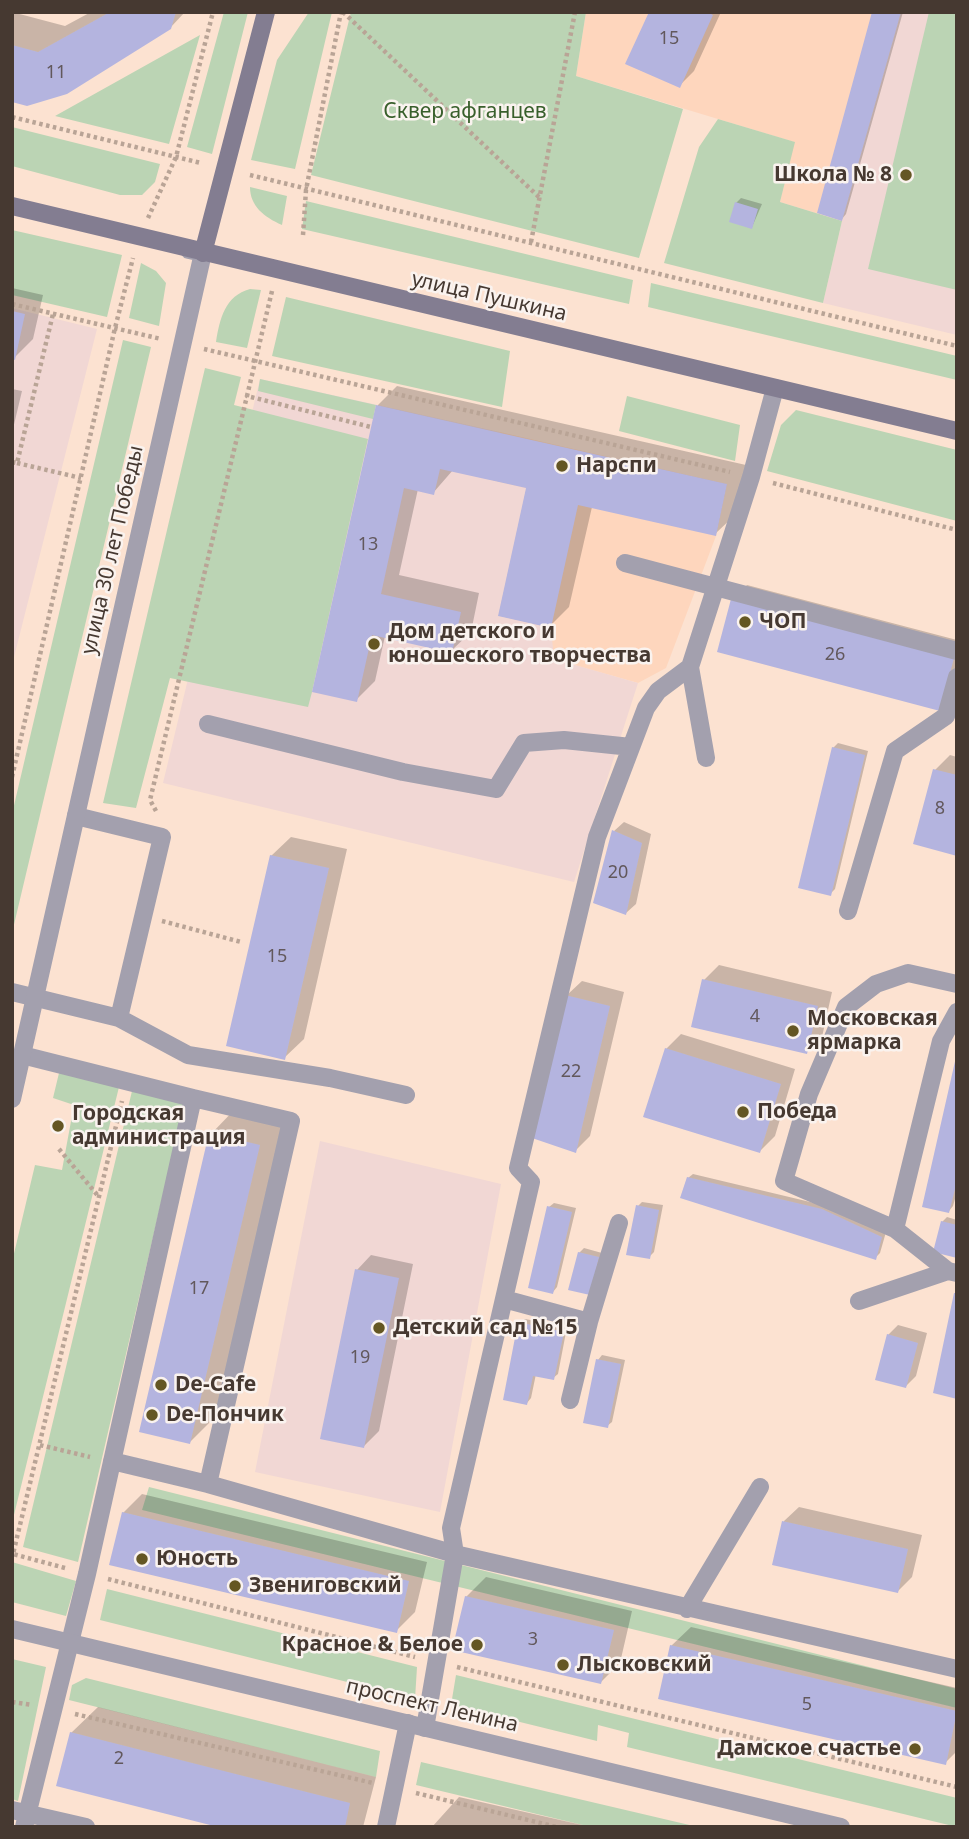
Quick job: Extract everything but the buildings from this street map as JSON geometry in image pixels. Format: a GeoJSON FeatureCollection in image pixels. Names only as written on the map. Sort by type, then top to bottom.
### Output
{"type":"FeatureCollection","features":[{"type":"Feature","properties":{"kind":"main road","name":"улица 30 лет Победы"},"geometry":{"type":"LineString","coordinates":[[203,253],[266,12]]}},
{"type":"Feature","properties":{"kind":"main road","name":"улица Пушкина"},"geometry":{"type":"LineString","coordinates":[[203,253],[957,431]]}},
{"type":"Feature","properties":{"kind":"street","name":"улица Пушкина"},"geometry":{"type":"LineString","coordinates":[[12,206],[203,253]]}},
{"type":"Feature","properties":{"kind":"street","name":"улица 30 лет Победы"},"geometry":{"type":"LineString","coordinates":[[12,1099],[203,253]]}},
{"type":"Feature","properties":{"kind":"street"},"geometry":{"type":"LineString","coordinates":[[706,758],[690,667],[751,477],[775,388]]}},
{"type":"Feature","properties":{"kind":"street"},"geometry":{"type":"LineString","coordinates":[[625,563],[957,651]]}},
{"type":"Feature","properties":{"kind":"street"},"geometry":{"type":"LineString","coordinates":[[386,1827],[434,1662],[455,1554],[451,1528],[531,1182],[518,1168],[597,837],[646,708],[658,691],[690,667]]}},
{"type":"Feature","properties":{"kind":"street"},"geometry":{"type":"LineString","coordinates":[[848,911],[895,751],[946,716],[957,677]]}},
{"type":"Feature","properties":{"kind":"street"},"geometry":{"type":"LineString","coordinates":[[208,724],[389,769],[496,789],[524,743],[564,740],[631,747]]}},
{"type":"Feature","properties":{"kind":"street"},"geometry":{"type":"LineString","coordinates":[[76,816],[162,837],[120,1018]]}},
{"type":"Feature","properties":{"kind":"street"},"geometry":{"type":"LineString","coordinates":[[952,1272],[895,1229],[784,1181],[809,1094],[846,1007],[876,984],[908,973],[957,984]]}},
{"type":"Feature","properties":{"kind":"street"},"geometry":{"type":"LineString","coordinates":[[12,992],[120,1018],[188,1055],[330,1078],[406,1095]]}},
{"type":"Feature","properties":{"kind":"street"},"geometry":{"type":"LineString","coordinates":[[895,1229],[941,1041],[957,1012]]}},
{"type":"Feature","properties":{"kind":"street"},"geometry":{"type":"LineString","coordinates":[[22,1055],[291,1121],[208,1484]]}},
{"type":"Feature","properties":{"kind":"street"},"geometry":{"type":"LineString","coordinates":[[86,1827],[21,1816],[71,1643],[193,1098]]}},
{"type":"Feature","properties":{"kind":"street"},"geometry":{"type":"LineString","coordinates":[[570,1400],[589,1322],[619,1223]]}},
{"type":"Feature","properties":{"kind":"street"},"geometry":{"type":"LineString","coordinates":[[859,1301],[952,1272]]}},
{"type":"Feature","properties":{"kind":"street"},"geometry":{"type":"LineString","coordinates":[[504,1299],[589,1322]]}},
{"type":"Feature","properties":{"kind":"street"},"geometry":{"type":"LineString","coordinates":[[112,1461],[208,1484],[455,1554],[957,1669]]}},
{"type":"Feature","properties":{"kind":"street"},"geometry":{"type":"LineString","coordinates":[[687,1609],[760,1487]]}},
{"type":"Feature","properties":{"kind":"street","name":"проспект Ленина"},"geometry":{"type":"LineString","coordinates":[[12,1629],[841,1827]]}},
{"type":"Feature","properties":{"kind":"path"},"geometry":{"type":"LineString","coordinates":[[12,778],[115,328],[139,238],[176,157],[214,12]]}},
{"type":"Feature","properties":{"kind":"path"},"geometry":{"type":"LineString","coordinates":[[303,235],[306,190],[342,12]]}},
{"type":"Feature","properties":{"kind":"path"},"geometry":{"type":"LineString","coordinates":[[342,12],[540,198]]}},
{"type":"Feature","properties":{"kind":"path"},"geometry":{"type":"LineString","coordinates":[[531,242],[575,12]]}},
{"type":"Feature","properties":{"kind":"path"},"geometry":{"type":"LineString","coordinates":[[12,117],[201,163]]}},
{"type":"Feature","properties":{"kind":"path"},"geometry":{"type":"LineString","coordinates":[[250,175],[957,346]]}},
{"type":"Feature","properties":{"kind":"path"},"geometry":{"type":"LineString","coordinates":[[156,812],[150,800],[272,291]]}},
{"type":"Feature","properties":{"kind":"path"},"geometry":{"type":"LineString","coordinates":[[12,304],[751,477],[957,530]]}},
{"type":"Feature","properties":{"kind":"path"},"geometry":{"type":"LineString","coordinates":[[53,314],[15,463],[81,478]]}},
{"type":"Feature","properties":{"kind":"path"},"geometry":{"type":"LineString","coordinates":[[247,396],[371,427]]}},
{"type":"Feature","properties":{"kind":"path"},"geometry":{"type":"LineString","coordinates":[[151,918],[242,942]]}},
{"type":"Feature","properties":{"kind":"path"},"geometry":{"type":"LineString","coordinates":[[127,1082],[13,1555],[434,1662],[957,1787]]}},
{"type":"Feature","properties":{"kind":"path"},"geometry":{"type":"LineString","coordinates":[[60,1149],[99,1198]]}},
{"type":"Feature","properties":{"kind":"path"},"geometry":{"type":"LineString","coordinates":[[40,1445],[112,1461]]}},
{"type":"Feature","properties":{"kind":"path"},"geometry":{"type":"LineString","coordinates":[[12,1702],[54,1709],[557,1827]]}},
{"type":"Feature","properties":{"kind":"shaded area"},"geometry":{"type":"Polygon","coordinates":[[[586,12],[901,12],[842,221],[780,202],[794,142],[576,76],[586,12]]]}},
{"type":"Feature","properties":{"kind":"shaded area","name":"Школа № 8"},"geometry":{"type":"Polygon","coordinates":[[[901,12],[957,12],[957,335],[823,303],[842,221],[901,12]]]}},
{"type":"Feature","properties":{"kind":"shaded area"},"geometry":{"type":"Polygon","coordinates":[[[12,308],[97,329],[12,665],[12,308]]]}},
{"type":"Feature","properties":{"kind":"shaded area","name":"Дом детского и юношеского творчества"},"geometry":{"type":"Polygon","coordinates":[[[260,379],[500,432],[489,480],[526,488],[498,616],[551,628],[554,659],[638,683],[574,882],[163,783],[260,379]]]}},
{"type":"Feature","properties":{"kind":"shaded area"},"geometry":{"type":"Polygon","coordinates":[[[500,432],[727,484],[716,536],[666,668],[638,683],[553,659],[550,628],[498,616],[526,489],[489,480],[500,432]]]}},
{"type":"Feature","properties":{"kind":"shaded area","name":"Детский сад №15"},"geometry":{"type":"Polygon","coordinates":[[[320,1141],[501,1184],[440,1512],[255,1472],[320,1141]]]}},
{"type":"Feature","properties":{"kind":"green space"},"geometry":{"type":"Polygon","coordinates":[[[224,12],[248,12],[212,154],[187,147],[224,12]]]}},
{"type":"Feature","properties":{"kind":"green space"},"geometry":{"type":"Polygon","coordinates":[[[309,12],[332,12],[295,169],[251,160],[277,60],[309,12]]]}},
{"type":"Feature","properties":{"kind":"green space","name":"Сквер афганцев"},"geometry":{"type":"Polygon","coordinates":[[[351,12],[586,12],[576,76],[683,109],[639,258],[311,175],[351,12]]]}},
{"type":"Feature","properties":{"kind":"green space"},"geometry":{"type":"Polygon","coordinates":[[[929,12],[957,14],[957,290],[868,269],[929,12]]]}},
{"type":"Feature","properties":{"kind":"green space"},"geometry":{"type":"Polygon","coordinates":[[[200,35],[169,144],[55,116],[200,35]]]}},
{"type":"Feature","properties":{"kind":"green space"},"geometry":{"type":"Polygon","coordinates":[[[718,119],[795,142],[780,202],[842,221],[823,303],[664,263],[699,147],[718,119]]]}},
{"type":"Feature","properties":{"kind":"green space"},"geometry":{"type":"Polygon","coordinates":[[[12,127],[160,164],[155,182],[142,195],[120,195],[12,166],[12,127]]]}},
{"type":"Feature","properties":{"kind":"green space"},"geometry":{"type":"Polygon","coordinates":[[[250,187],[287,196],[282,225],[259,210],[252,200],[250,187]]]}},
{"type":"Feature","properties":{"kind":"green space"},"geometry":{"type":"Polygon","coordinates":[[[306,201],[633,280],[629,304],[302,229],[306,201]]]}},
{"type":"Feature","properties":{"kind":"green space"},"geometry":{"type":"Polygon","coordinates":[[[12,230],[122,255],[107,317],[12,295],[12,230]]]}},
{"type":"Feature","properties":{"kind":"green space"},"geometry":{"type":"Polygon","coordinates":[[[141,263],[156,271],[166,283],[159,326],[129,318],[141,263]]]}},
{"type":"Feature","properties":{"kind":"green space"},"geometry":{"type":"Polygon","coordinates":[[[651,283],[957,356],[957,380],[648,307],[651,283]]]}},
{"type":"Feature","properties":{"kind":"green space"},"geometry":{"type":"Polygon","coordinates":[[[250,289],[261,290],[247,348],[216,342],[225,309],[235,297],[250,289]]]}},
{"type":"Feature","properties":{"kind":"green space"},"geometry":{"type":"Polygon","coordinates":[[[286,297],[510,351],[502,407],[272,356],[286,297]]]}},
{"type":"Feature","properties":{"kind":"green space"},"geometry":{"type":"Polygon","coordinates":[[[123,340],[151,347],[12,933],[12,814],[123,340]]]}},
{"type":"Feature","properties":{"kind":"green space"},"geometry":{"type":"Polygon","coordinates":[[[205,368],[241,377],[234,405],[368,439],[312,692],[308,707],[170,678],[136,808],[103,803],[205,368]]]}},
{"type":"Feature","properties":{"kind":"green space"},"geometry":{"type":"Polygon","coordinates":[[[260,379],[376,405],[373,419],[258,391],[260,379]]]}},
{"type":"Feature","properties":{"kind":"green space"},"geometry":{"type":"Polygon","coordinates":[[[627,396],[740,425],[735,461],[619,431],[627,396]]]}},
{"type":"Feature","properties":{"kind":"green space"},"geometry":{"type":"Polygon","coordinates":[[[796,410],[957,450],[957,521],[767,471],[781,425],[796,410]]]}},
{"type":"Feature","properties":{"kind":"green space"},"geometry":{"type":"Polygon","coordinates":[[[59,1073],[119,1087],[12,1523],[12,1262],[35,1165],[62,1170],[74,1105],[53,1098],[59,1073]]]}},
{"type":"Feature","properties":{"kind":"green space"},"geometry":{"type":"Polygon","coordinates":[[[132,1091],[184,1103],[78,1562],[23,1547],[132,1091]]]}},
{"type":"Feature","properties":{"kind":"green space"},"geometry":{"type":"Polygon","coordinates":[[[149,1487],[957,1689],[957,1708],[142,1510],[149,1487]]]}},
{"type":"Feature","properties":{"kind":"green space"},"geometry":{"type":"Polygon","coordinates":[[[12,1562],[76,1581],[66,1616],[12,1602],[12,1562]]]}},
{"type":"Feature","properties":{"kind":"green space"},"geometry":{"type":"Polygon","coordinates":[[[107,1589],[417,1667],[415,1699],[100,1620],[107,1589]]]}},
{"type":"Feature","properties":{"kind":"green space"},"geometry":{"type":"Polygon","coordinates":[[[12,1659],[46,1667],[18,1801],[12,1799],[12,1659]]]}},
{"type":"Feature","properties":{"kind":"green space"},"geometry":{"type":"Polygon","coordinates":[[[456,1675],[957,1798],[957,1827],[627,1747],[629,1733],[598,1725],[597,1741],[451,1705],[456,1675]]]}},
{"type":"Feature","properties":{"kind":"green space"},"geometry":{"type":"Polygon","coordinates":[[[86,1678],[380,1751],[376,1777],[69,1700],[72,1685],[86,1678]]]}},
{"type":"Feature","properties":{"kind":"green space"},"geometry":{"type":"Polygon","coordinates":[[[421,1762],[698,1827],[591,1827],[416,1785],[421,1762]]]}},
{"type":"Feature","properties":{"kind":"place","name":"Школа № 8"},"geometry":{"type":"Point","coordinates":[906,175]}},
{"type":"Feature","properties":{"kind":"place","name":"Нарспи"},"geometry":{"type":"Point","coordinates":[562,466]}},
{"type":"Feature","properties":{"kind":"place","name":"ЧОП"},"geometry":{"type":"Point","coordinates":[745,622]}},
{"type":"Feature","properties":{"kind":"place","name":"Дом детского и юношеского творчества"},"geometry":{"type":"Point","coordinates":[374,644]}},
{"type":"Feature","properties":{"kind":"place","name":"Московская ярмарка"},"geometry":{"type":"Point","coordinates":[793,1031]}},
{"type":"Feature","properties":{"kind":"place","name":"Победа"},"geometry":{"type":"Point","coordinates":[743,1112]}},
{"type":"Feature","properties":{"kind":"place","name":"Городская администрация"},"geometry":{"type":"Point","coordinates":[58,1126]}},
{"type":"Feature","properties":{"kind":"place","name":"Детский сад №15"},"geometry":{"type":"Point","coordinates":[379,1328]}},
{"type":"Feature","properties":{"kind":"place","name":"De-Cafe"},"geometry":{"type":"Point","coordinates":[161,1385]}},
{"type":"Feature","properties":{"kind":"place","name":"De-Пончик"},"geometry":{"type":"Point","coordinates":[152,1415]}},
{"type":"Feature","properties":{"kind":"place","name":"Юность"},"geometry":{"type":"Point","coordinates":[142,1559]}},
{"type":"Feature","properties":{"kind":"place","name":"Звениговский"},"geometry":{"type":"Point","coordinates":[235,1586]}},
{"type":"Feature","properties":{"kind":"place","name":"Красное & Белое"},"geometry":{"type":"Point","coordinates":[477,1645]}},
{"type":"Feature","properties":{"kind":"place","name":"Лысковский"},"geometry":{"type":"Point","coordinates":[563,1665]}},
{"type":"Feature","properties":{"kind":"place","name":"Дамское счастье"},"geometry":{"type":"Point","coordinates":[915,1749]}}]}
